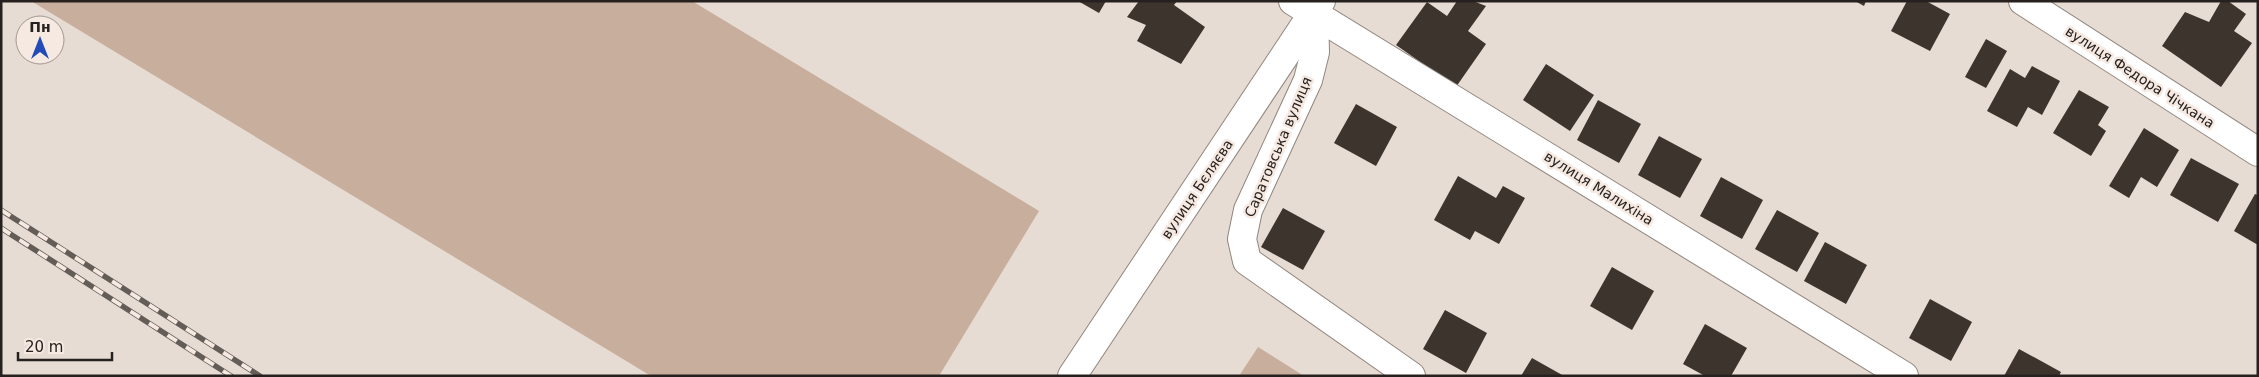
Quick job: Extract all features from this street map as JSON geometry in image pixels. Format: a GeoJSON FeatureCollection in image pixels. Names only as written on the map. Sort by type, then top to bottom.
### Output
{"type":"FeatureCollection","features":[{"type":"Feature","properties":{"kind":"street","name":"вулиця Федора Чічкана"},"geometry":{"type":"LineString","coordinates":[[2023,1],[2258,152]]}},
{"type":"Feature","properties":{"kind":"street","name":"вулиця Бєляєва"},"geometry":{"type":"LineString","coordinates":[[1072,376],[1309,5]]}},
{"type":"Feature","properties":{"kind":"street","name":"Саратовська вулиця"},"geometry":{"type":"LineString","coordinates":[[1309,5],[1315,52],[1308,80],[1248,210],[1242,239],[1247,261],[1411,376]]}},
{"type":"Feature","properties":{"kind":"street","name":"вулиця Малихіна"},"geometry":{"type":"LineString","coordinates":[[1309,5],[1904,376]]}},
{"type":"Feature","properties":{"kind":"shaded area"},"geometry":{"type":"Polygon","coordinates":[[[31,1],[692,1],[1039,211],[939,376],[651,376],[65,22],[65,15],[54,15],[31,1]]]}},
{"type":"Feature","properties":{"kind":"shaded area"},"geometry":{"type":"Polygon","coordinates":[[[1258,347],[1304,376],[1239,376],[1258,347]]]}},
{"type":"Feature","properties":{"kind":"building"},"geometry":{"type":"Polygon","coordinates":[[[1078,1],[1106,1],[1099,13],[1078,1]]]}},
{"type":"Feature","properties":{"kind":"building"},"geometry":{"type":"Polygon","coordinates":[[[1139,1],[1177,1],[1174,5],[1205,27],[1181,64],[1137,41],[1146,25],[1127,17],[1139,1]]]}},
{"type":"Feature","properties":{"kind":"building"},"geometry":{"type":"Polygon","coordinates":[[[1457,1],[1473,1],[1486,6],[1468,31],[1486,44],[1456,87],[1396,45],[1427,2],[1447,16],[1457,1]]]}},
{"type":"Feature","properties":{"kind":"building"},"geometry":{"type":"Polygon","coordinates":[[[1855,1],[1866,1],[1864,6],[1855,1]]]}},
{"type":"Feature","properties":{"kind":"building"},"geometry":{"type":"Polygon","coordinates":[[[1907,1],[1926,1],[1950,14],[1930,51],[1891,31],[1907,1]]]}},
{"type":"Feature","properties":{"kind":"building"},"geometry":{"type":"Polygon","coordinates":[[[2221,1],[2228,1],[2246,14],[2234,31],[2252,43],[2221,87],[2162,46],[2185,12],[2209,22],[2221,1]]]}},
{"type":"Feature","properties":{"kind":"building"},"geometry":{"type":"Polygon","coordinates":[[[1986,39],[2007,51],[1986,88],[1965,77],[1986,39]]]}},
{"type":"Feature","properties":{"kind":"building"},"geometry":{"type":"Polygon","coordinates":[[[1546,64],[1594,95],[1570,131],[1523,100],[1546,64]]]}},
{"type":"Feature","properties":{"kind":"building"},"geometry":{"type":"Polygon","coordinates":[[[2032,66],[2060,81],[2042,115],[2028,107],[2017,127],[1987,111],[2010,69],[2025,78],[2032,66]]]}},
{"type":"Feature","properties":{"kind":"building"},"geometry":{"type":"Polygon","coordinates":[[[2079,90],[2109,107],[2098,125],[2106,131],[2091,156],[2053,133],[2079,90]]]}},
{"type":"Feature","properties":{"kind":"building"},"geometry":{"type":"Polygon","coordinates":[[[1598,100],[1641,124],[1619,163],[1577,140],[1598,100]]]}},
{"type":"Feature","properties":{"kind":"building"},"geometry":{"type":"Polygon","coordinates":[[[1356,104],[1397,127],[1376,166],[1334,143],[1356,104]]]}},
{"type":"Feature","properties":{"kind":"building"},"geometry":{"type":"Polygon","coordinates":[[[2144,128],[2179,150],[2157,187],[2141,177],[2129,198],[2109,186],[2144,128]]]}},
{"type":"Feature","properties":{"kind":"building"},"geometry":{"type":"Polygon","coordinates":[[[1659,136],[1702,159],[1680,198],[1638,175],[1659,136]]]}},
{"type":"Feature","properties":{"kind":"building"},"geometry":{"type":"Polygon","coordinates":[[[2191,158],[2239,184],[2218,222],[2170,195],[2191,158]]]}},
{"type":"Feature","properties":{"kind":"building"},"geometry":{"type":"Polygon","coordinates":[[[1458,176],[1496,198],[1503,186],[1525,198],[1499,244],[1475,231],[1470,240],[1434,220],[1458,176]]]}},
{"type":"Feature","properties":{"kind":"building"},"geometry":{"type":"Polygon","coordinates":[[[1721,177],[1763,200],[1742,239],[1700,216],[1721,177]]]}},
{"type":"Feature","properties":{"kind":"building"},"geometry":{"type":"Polygon","coordinates":[[[2255,194],[2258,195],[2258,245],[2234,231],[2255,194]]]}},
{"type":"Feature","properties":{"kind":"building"},"geometry":{"type":"Polygon","coordinates":[[[1283,208],[1325,231],[1303,270],[1261,247],[1283,208]]]}},
{"type":"Feature","properties":{"kind":"building"},"geometry":{"type":"Polygon","coordinates":[[[1777,210],[1819,233],[1797,272],[1755,249],[1777,210]]]}},
{"type":"Feature","properties":{"kind":"building"},"geometry":{"type":"Polygon","coordinates":[[[1825,242],[1867,265],[1846,304],[1804,281],[1825,242]]]}},
{"type":"Feature","properties":{"kind":"building"},"geometry":{"type":"Polygon","coordinates":[[[1612,267],[1654,291],[1632,330],[1590,306],[1612,267]]]}},
{"type":"Feature","properties":{"kind":"building"},"geometry":{"type":"Polygon","coordinates":[[[1930,299],[1972,322],[1951,361],[1909,338],[1930,299]]]}},
{"type":"Feature","properties":{"kind":"building"},"geometry":{"type":"Polygon","coordinates":[[[1445,310],[1487,333],[1466,373],[1423,349],[1445,310]]]}},
{"type":"Feature","properties":{"kind":"building"},"geometry":{"type":"Polygon","coordinates":[[[1705,324],[1747,348],[1731,376],[1705,376],[1683,364],[1705,324]]]}},
{"type":"Feature","properties":{"kind":"building"},"geometry":{"type":"Polygon","coordinates":[[[2019,349],[2061,372],[2059,376],[2004,376],[2019,349]]]}},
{"type":"Feature","properties":{"kind":"building"},"geometry":{"type":"Polygon","coordinates":[[[1532,358],[1564,376],[1521,376],[1532,358]]]}},
{"type":"Feature","properties":{"kind":"railway"},"geometry":{"type":"LineString","coordinates":[[1,210],[260,376]]}},
{"type":"Feature","properties":{"kind":"railway"},"geometry":{"type":"LineString","coordinates":[[1,228],[231,376]]}}]}
